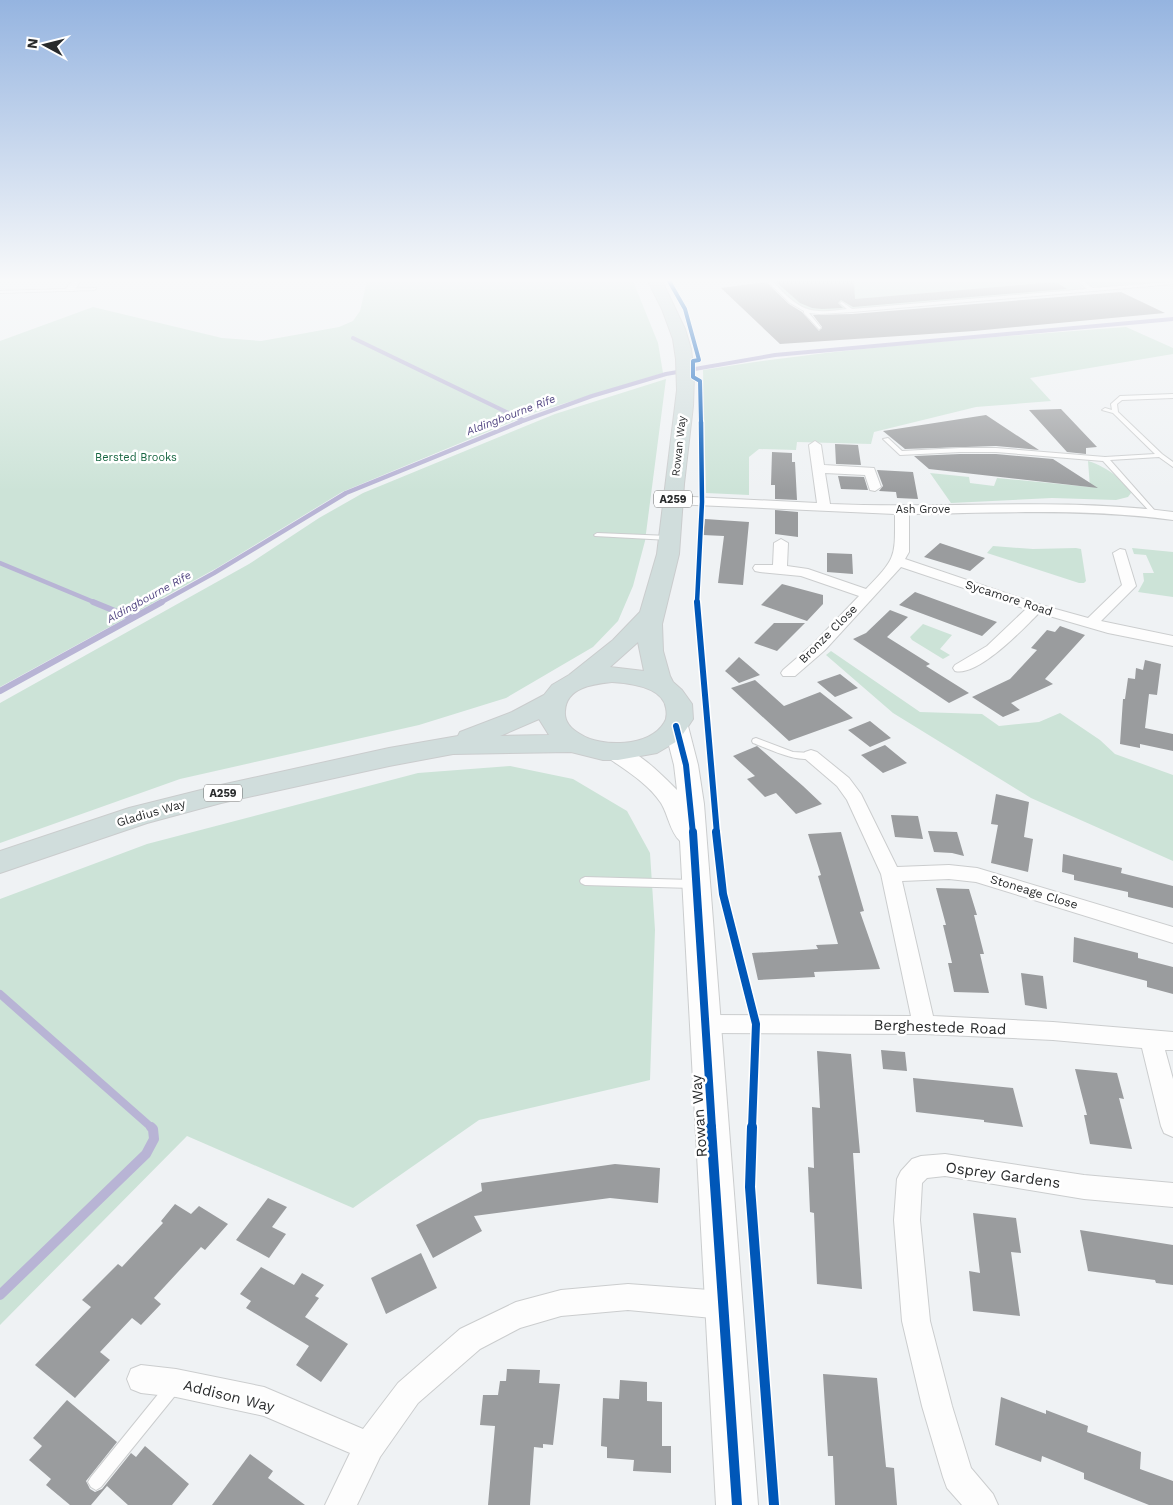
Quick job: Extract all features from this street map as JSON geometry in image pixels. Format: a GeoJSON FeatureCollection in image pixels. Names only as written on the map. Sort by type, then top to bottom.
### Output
{"type":"FeatureCollection","features":[{"type":"Feature","properties":{"kind":"highway","name":"Rowan Way"},"geometry":{"type":"LineString","coordinates":[[661,685],[651,661],[649,640],[651,614],[666,563],[681,438],[685,382],[682,351]]}},
{"type":"Feature","properties":{"kind":"highway","name":"Rowan Way"},"geometry":{"type":"LineString","coordinates":[[578,680],[622,645],[651,614]]}},
{"type":"Feature","properties":{"kind":"highway"},"geometry":{"type":"LineString","coordinates":[[594,675],[630,675],[661,685],[672,694],[678,704],[680,715],[676,726],[667,736],[653,745],[635,750],[615,752],[595,749],[576,743],[562,735],[554,724],[551,712],[553,701],[567,686],[578,680],[594,675]]}},
{"type":"Feature","properties":{"kind":"highway","name":"Gladius Way"},"geometry":{"type":"LineString","coordinates":[[453,745],[521,718],[553,701]]}},
{"type":"Feature","properties":{"kind":"highway","name":"Gladius Way"},"geometry":{"type":"LineString","coordinates":[[0,862],[139,815],[304,774],[453,745],[576,743]]}},
{"type":"Feature","properties":{"kind":"street"},"geometry":{"type":"LineString","coordinates":[[815,446],[824,506]]}},
{"type":"Feature","properties":{"kind":"street"},"geometry":{"type":"LineString","coordinates":[[819,469],[870,471],[875,487]]}},
{"type":"Feature","properties":{"kind":"street","name":"Ash Grove"},"geometry":{"type":"LineString","coordinates":[[673,500],[902,510],[1067,507],[1154,512],[1173,516]]}},
{"type":"Feature","properties":{"kind":"street"},"geometry":{"type":"LineString","coordinates":[[897,561],[902,552],[902,510]]}},
{"type":"Feature","properties":{"kind":"street"},"geometry":{"type":"LineString","coordinates":[[780,570],[781,543]]}},
{"type":"Feature","properties":{"kind":"street"},"geometry":{"type":"LineString","coordinates":[[1092,623],[1129,586],[1120,553]]}},
{"type":"Feature","properties":{"kind":"street","name":"Bronze Close"},"geometry":{"type":"LineString","coordinates":[[789,672],[819,647],[867,594],[894,568],[897,561]]}},
{"type":"Feature","properties":{"kind":"street","name":"Sycamore Road"},"geometry":{"type":"LineString","coordinates":[[897,561],[1036,608],[1173,641]]}},
{"type":"Feature","properties":{"kind":"street","name":"Bronze Close"},"geometry":{"type":"LineString","coordinates":[[760,568],[803,572],[867,594]]}},
{"type":"Feature","properties":{"kind":"street"},"geometry":{"type":"LineString","coordinates":[[960,668],[993,648],[1036,608]]}},
{"type":"Feature","properties":{"kind":"street","name":"Rowan Way"},"geometry":{"type":"LineString","coordinates":[[676,726],[685,761],[692,811],[695,884],[706,1024],[737,1505]]}},
{"type":"Feature","properties":{"kind":"street","name":"Rowan Way"},"geometry":{"type":"LineString","coordinates":[[615,752],[648,774],[671,798],[693,844]]}},
{"type":"Feature","properties":{"kind":"street"},"geometry":{"type":"LineString","coordinates":[[812,756],[843,782],[855,798],[891,874],[924,1025]]}},
{"type":"Feature","properties":{"kind":"street","name":"Stoneage Close"},"geometry":{"type":"LineString","coordinates":[[891,874],[949,872],[976,875],[1173,935]]}},
{"type":"Feature","properties":{"kind":"street","name":"Berghestede Road"},"geometry":{"type":"LineString","coordinates":[[706,1024],[924,1025],[1053,1031],[1162,1040]]}},
{"type":"Feature","properties":{"kind":"street"},"geometry":{"type":"LineString","coordinates":[[1162,1040],[1173,1126]]}},
{"type":"Feature","properties":{"kind":"street","name":"Osprey Gardens"},"geometry":{"type":"LineString","coordinates":[[982,1505],[958,1477],[937,1406],[916,1321],[907,1220],[910,1179],[921,1166],[944,1165],[1084,1187],[1173,1195]]}},
{"type":"Feature","properties":{"kind":"street"},"geometry":{"type":"LineString","coordinates":[[341,1505],[369,1446],[408,1393],[470,1339],[516,1316],[561,1303],[628,1297],[723,1305]]}},
{"type":"Feature","properties":{"kind":"street","name":"Addison Way"},"geometry":{"type":"LineString","coordinates":[[141,1379],[176,1382],[264,1402],[369,1446]]}},
{"type":"Feature","properties":{"kind":"lane"},"geometry":{"type":"LineString","coordinates":[[1115,412],[1114,404],[1120,398],[1173,396]]}},
{"type":"Feature","properties":{"kind":"lane"},"geometry":{"type":"LineString","coordinates":[[1105,410],[1115,412],[1160,455],[1173,464]]}},
{"type":"Feature","properties":{"kind":"lane"},"geometry":{"type":"LineString","coordinates":[[886,439],[900,453],[960,450],[1105,459],[1160,455]]}},
{"type":"Feature","properties":{"kind":"lane"},"geometry":{"type":"LineString","coordinates":[[1105,459],[1154,512]]}},
{"type":"Feature","properties":{"kind":"lane"},"geometry":{"type":"LineString","coordinates":[[597,535],[669,538]]}},
{"type":"Feature","properties":{"kind":"lane"},"geometry":{"type":"LineString","coordinates":[[756,741],[792,755],[812,756]]}},
{"type":"Feature","properties":{"kind":"lane"},"geometry":{"type":"LineString","coordinates":[[585,881],[695,884]]}},
{"type":"Feature","properties":{"kind":"lane"},"geometry":{"type":"LineString","coordinates":[[96,1482],[176,1382]]}},
{"type":"Feature","properties":{"kind":"green space","name":"Bersted Brooks"},"geometry":{"type":"Polygon","coordinates":[[[0,351],[659,351],[663,373],[533,413],[342,492],[217,568],[0,687],[0,351]]]}},
{"type":"Feature","properties":{"kind":"green space"},"geometry":{"type":"Polygon","coordinates":[[[841,351],[1173,351],[1173,354],[1030,378],[1051,401],[976,407],[874,432],[871,444],[797,442],[796,450],[759,449],[749,457],[749,495],[706,493],[703,370],[841,351]]]}},
{"type":"Feature","properties":{"kind":"green space"},"geometry":{"type":"Polygon","coordinates":[[[666,379],[645,541],[633,586],[618,621],[593,647],[506,698],[419,725],[180,779],[0,843],[0,703],[249,564],[319,518],[363,493],[555,414],[666,379]]]}},
{"type":"Feature","properties":{"kind":"green space"},"geometry":{"type":"Polygon","coordinates":[[[1088,461],[1106,469],[1119,478],[1131,493],[1128,497],[1116,500],[1052,498],[951,503],[930,473],[969,477],[970,483],[994,486],[997,478],[1090,487],[1088,461]]]}},
{"type":"Feature","properties":{"kind":"green space"},"geometry":{"type":"Polygon","coordinates":[[[993,546],[1033,549],[1081,549],[1086,581],[1079,583],[987,553],[993,546]]]}},
{"type":"Feature","properties":{"kind":"green space"},"geometry":{"type":"Polygon","coordinates":[[[1132,548],[1173,552],[1173,597],[1138,592],[1144,581],[1143,573],[1154,573],[1146,555],[1134,554],[1132,548]]]}},
{"type":"Feature","properties":{"kind":"green space"},"geometry":{"type":"Polygon","coordinates":[[[923,624],[952,635],[940,649],[950,655],[943,659],[912,640],[910,637],[923,624]]]}},
{"type":"Feature","properties":{"kind":"green space"},"geometry":{"type":"Polygon","coordinates":[[[831,651],[920,712],[982,714],[999,726],[1039,722],[1060,713],[1100,740],[1115,754],[1173,775],[1173,861],[1031,798],[893,713],[826,655],[831,651]]]}},
{"type":"Feature","properties":{"kind":"green space"},"geometry":{"type":"Polygon","coordinates":[[[510,766],[573,779],[627,811],[650,853],[655,930],[650,1080],[479,1120],[353,1208],[187,1136],[0,1325],[0,899],[147,844],[418,773],[510,766]]]}},
{"type":"Feature","properties":{"kind":"building"},"geometry":{"type":"Polygon","coordinates":[[[1061,409],[1097,447],[1086,448],[1086,454],[1067,452],[1029,410],[1061,409]]]}},
{"type":"Feature","properties":{"kind":"building"},"geometry":{"type":"Polygon","coordinates":[[[986,415],[1039,450],[996,446],[905,449],[883,431],[986,415]]]}},
{"type":"Feature","properties":{"kind":"building"},"geometry":{"type":"Polygon","coordinates":[[[835,444],[858,445],[861,465],[836,464],[835,444]]]}},
{"type":"Feature","properties":{"kind":"building"},"geometry":{"type":"Polygon","coordinates":[[[772,452],[792,453],[792,462],[795,462],[797,500],[775,499],[775,485],[771,485],[772,452]]]}},
{"type":"Feature","properties":{"kind":"building"},"geometry":{"type":"Polygon","coordinates":[[[996,454],[1053,459],[1098,488],[929,469],[914,456],[996,454]]]}},
{"type":"Feature","properties":{"kind":"building"},"geometry":{"type":"Polygon","coordinates":[[[877,470],[913,472],[918,499],[897,498],[896,492],[879,491],[883,486],[877,470]]]}},
{"type":"Feature","properties":{"kind":"building"},"geometry":{"type":"Polygon","coordinates":[[[838,476],[864,477],[868,490],[841,489],[838,476]]]}},
{"type":"Feature","properties":{"kind":"building"},"geometry":{"type":"Polygon","coordinates":[[[775,510],[798,512],[798,537],[775,534],[775,510]]]}},
{"type":"Feature","properties":{"kind":"building"},"geometry":{"type":"Polygon","coordinates":[[[705,519],[749,522],[743,585],[718,583],[724,536],[703,535],[705,519]]]}},
{"type":"Feature","properties":{"kind":"building"},"geometry":{"type":"Polygon","coordinates":[[[940,543],[985,558],[970,571],[924,557],[940,543]]]}},
{"type":"Feature","properties":{"kind":"building"},"geometry":{"type":"Polygon","coordinates":[[[827,553],[852,554],[853,574],[827,572],[827,553]]]}},
{"type":"Feature","properties":{"kind":"building"},"geometry":{"type":"Polygon","coordinates":[[[782,584],[823,595],[823,604],[807,621],[761,605],[782,584]]]}},
{"type":"Feature","properties":{"kind":"building"},"geometry":{"type":"Polygon","coordinates":[[[915,592],[997,622],[982,636],[899,605],[915,592]]]}},
{"type":"Feature","properties":{"kind":"building"},"geometry":{"type":"Polygon","coordinates":[[[890,610],[908,617],[887,637],[930,664],[926,666],[969,693],[949,703],[853,639],[866,633],[890,610]]]}},
{"type":"Feature","properties":{"kind":"building"},"geometry":{"type":"Polygon","coordinates":[[[774,623],[805,623],[777,651],[754,643],[774,623]]]}},
{"type":"Feature","properties":{"kind":"building"},"geometry":{"type":"Polygon","coordinates":[[[1060,626],[1085,635],[1045,679],[1053,684],[1011,703],[1020,710],[1003,717],[972,697],[1010,679],[1037,650],[1031,648],[1047,630],[1055,632],[1060,626]]]}},
{"type":"Feature","properties":{"kind":"building"},"geometry":{"type":"Polygon","coordinates":[[[739,657],[760,675],[739,683],[725,671],[739,657]]]}},
{"type":"Feature","properties":{"kind":"building"},"geometry":{"type":"Polygon","coordinates":[[[1145,660],[1161,664],[1157,695],[1149,694],[1145,728],[1173,734],[1173,751],[1140,744],[1140,748],[1120,744],[1123,699],[1125,699],[1128,678],[1135,679],[1136,668],[1143,670],[1145,660]]]}},
{"type":"Feature","properties":{"kind":"building"},"geometry":{"type":"Polygon","coordinates":[[[840,674],[858,688],[835,697],[817,682],[840,674]]]}},
{"type":"Feature","properties":{"kind":"building"},"geometry":{"type":"Polygon","coordinates":[[[755,680],[784,706],[820,692],[853,718],[789,741],[731,688],[755,680]]]}},
{"type":"Feature","properties":{"kind":"building"},"geometry":{"type":"Polygon","coordinates":[[[870,721],[891,738],[870,747],[848,730],[870,721]]]}},
{"type":"Feature","properties":{"kind":"building"},"geometry":{"type":"Polygon","coordinates":[[[885,745],[907,763],[883,773],[861,755],[885,745]]]}},
{"type":"Feature","properties":{"kind":"building"},"geometry":{"type":"Polygon","coordinates":[[[757,746],[822,804],[796,814],[776,793],[765,797],[747,779],[755,776],[733,756],[757,746]]]}},
{"type":"Feature","properties":{"kind":"building"},"geometry":{"type":"Polygon","coordinates":[[[996,794],[1029,802],[1024,837],[1033,839],[1028,872],[991,863],[998,825],[991,824],[996,794]]]}},
{"type":"Feature","properties":{"kind":"building"},"geometry":{"type":"Polygon","coordinates":[[[891,815],[918,816],[923,839],[895,837],[891,815]]]}},
{"type":"Feature","properties":{"kind":"building"},"geometry":{"type":"Polygon","coordinates":[[[928,831],[957,832],[964,856],[934,852],[928,831]]]}},
{"type":"Feature","properties":{"kind":"building"},"geometry":{"type":"Polygon","coordinates":[[[841,832],[864,911],[860,912],[880,969],[814,972],[815,977],[758,980],[752,953],[818,949],[816,945],[838,944],[818,876],[821,875],[808,834],[841,832]]]}},
{"type":"Feature","properties":{"kind":"building"},"geometry":{"type":"Polygon","coordinates":[[[1063,854],[1122,868],[1121,873],[1173,886],[1173,908],[1128,897],[1128,892],[1074,880],[1074,875],[1062,872],[1063,854]]]}},
{"type":"Feature","properties":{"kind":"building"},"geometry":{"type":"Polygon","coordinates":[[[936,888],[969,889],[977,915],[974,915],[984,954],[980,954],[989,993],[954,992],[948,963],[952,963],[943,925],[946,925],[936,888]]]}},
{"type":"Feature","properties":{"kind":"building"},"geometry":{"type":"Polygon","coordinates":[[[1074,937],[1138,953],[1138,958],[1173,967],[1173,994],[1147,987],[1147,981],[1073,962],[1074,937]]]}},
{"type":"Feature","properties":{"kind":"building"},"geometry":{"type":"Polygon","coordinates":[[[1021,973],[1043,976],[1047,1009],[1025,1005],[1021,973]]]}},
{"type":"Feature","properties":{"kind":"building"},"geometry":{"type":"Polygon","coordinates":[[[881,1050],[905,1052],[907,1071],[883,1069],[881,1050]]]}},
{"type":"Feature","properties":{"kind":"building"},"geometry":{"type":"Polygon","coordinates":[[[817,1051],[851,1054],[860,1153],[853,1153],[862,1289],[817,1284],[814,1213],[810,1212],[808,1167],[814,1168],[812,1107],[820,1108],[817,1051]]]}},
{"type":"Feature","properties":{"kind":"building"},"geometry":{"type":"Polygon","coordinates":[[[1075,1069],[1117,1073],[1124,1099],[1119,1098],[1132,1149],[1090,1144],[1084,1115],[1087,1115],[1075,1069]]]}},
{"type":"Feature","properties":{"kind":"building"},"geometry":{"type":"Polygon","coordinates":[[[913,1078],[1013,1088],[1023,1127],[984,1122],[984,1120],[916,1112],[913,1078]]]}},
{"type":"Feature","properties":{"kind":"building"},"geometry":{"type":"Polygon","coordinates":[[[615,1164],[660,1168],[658,1203],[610,1198],[474,1216],[482,1231],[433,1258],[416,1225],[482,1191],[481,1183],[615,1164]]]}},
{"type":"Feature","properties":{"kind":"building"},"geometry":{"type":"Polygon","coordinates":[[[268,1198],[287,1207],[272,1227],[286,1234],[269,1258],[236,1240],[268,1198]]]}},
{"type":"Feature","properties":{"kind":"building"},"geometry":{"type":"Polygon","coordinates":[[[175,1204],[191,1214],[199,1206],[228,1224],[205,1250],[201,1247],[154,1298],[161,1304],[141,1325],[132,1318],[100,1352],[110,1360],[75,1398],[35,1365],[91,1307],[82,1300],[118,1264],[122,1267],[163,1223],[161,1221],[175,1204]]]}},
{"type":"Feature","properties":{"kind":"building"},"geometry":{"type":"Polygon","coordinates":[[[973,1213],[1016,1218],[1021,1253],[1011,1252],[1020,1316],[973,1311],[969,1271],[980,1273],[973,1213]]]}},
{"type":"Feature","properties":{"kind":"building"},"geometry":{"type":"Polygon","coordinates":[[[1080,1230],[1173,1245],[1173,1285],[1156,1283],[1155,1280],[1088,1271],[1080,1230]]]}},
{"type":"Feature","properties":{"kind":"building"},"geometry":{"type":"Polygon","coordinates":[[[421,1253],[437,1288],[386,1314],[371,1278],[421,1253]]]}},
{"type":"Feature","properties":{"kind":"building"},"geometry":{"type":"Polygon","coordinates":[[[261,1267],[294,1285],[302,1273],[324,1285],[315,1296],[319,1298],[305,1317],[348,1344],[321,1382],[296,1365],[309,1346],[246,1308],[251,1301],[240,1294],[261,1267]]]}},
{"type":"Feature","properties":{"kind":"building"},"geometry":{"type":"Polygon","coordinates":[[[507,1369],[540,1370],[539,1383],[560,1384],[553,1445],[543,1444],[543,1448],[534,1447],[530,1505],[488,1505],[495,1426],[480,1425],[483,1395],[498,1395],[500,1381],[506,1381],[507,1369]]]}},
{"type":"Feature","properties":{"kind":"building"},"geometry":{"type":"Polygon","coordinates":[[[823,1374],[877,1378],[886,1467],[894,1468],[897,1505],[835,1505],[833,1456],[828,1456],[823,1374]]]}},
{"type":"Feature","properties":{"kind":"building"},"geometry":{"type":"Polygon","coordinates":[[[620,1380],[647,1382],[647,1401],[662,1402],[662,1446],[671,1446],[671,1473],[633,1471],[634,1460],[607,1458],[607,1447],[601,1446],[603,1398],[619,1399],[620,1380]]]}},
{"type":"Feature","properties":{"kind":"building"},"geometry":{"type":"Polygon","coordinates":[[[1001,1397],[1046,1414],[1046,1410],[1088,1426],[1087,1432],[1141,1452],[1140,1469],[1173,1481],[1173,1505],[1149,1505],[1084,1479],[1084,1473],[1042,1456],[1041,1462],[995,1445],[1001,1397]]]}},
{"type":"Feature","properties":{"kind":"building"},"geometry":{"type":"Polygon","coordinates":[[[67,1400],[117,1442],[86,1481],[90,1489],[95,1492],[102,1489],[131,1453],[136,1457],[145,1446],[189,1484],[172,1505],[128,1505],[107,1486],[91,1505],[70,1505],[46,1485],[51,1479],[29,1460],[42,1446],[33,1438],[67,1400]]]}},
{"type":"Feature","properties":{"kind":"building"},"geometry":{"type":"Polygon","coordinates":[[[250,1454],[273,1471],[268,1478],[305,1505],[212,1505],[250,1454]]]}},
{"type":"Feature","properties":{"kind":"waterway"},"geometry":{"type":"LineString","coordinates":[[380,351],[523,420]]}},
{"type":"Feature","properties":{"kind":"waterway","name":"Aldingbourne Rife"},"geometry":{"type":"LineString","coordinates":[[517,423],[592,396],[666,374],[775,355],[817,351]]}},
{"type":"Feature","properties":{"kind":"waterway","name":"Aldingbourne Rife"},"geometry":{"type":"LineString","coordinates":[[160,603],[214,573],[346,493],[520,422]]}},
{"type":"Feature","properties":{"kind":"waterway"},"geometry":{"type":"LineString","coordinates":[[0,563],[96,603]]}},
{"type":"Feature","properties":{"kind":"waterway"},"geometry":{"type":"LineString","coordinates":[[93,602],[132,618]]}},
{"type":"Feature","properties":{"kind":"waterway","name":"Aldingbourne Rife"},"geometry":{"type":"LineString","coordinates":[[0,691],[162,602]]}},
{"type":"Feature","properties":{"kind":"waterway"},"geometry":{"type":"LineString","coordinates":[[0,994],[152,1128]]}},
{"type":"Feature","properties":{"kind":"waterway"},"geometry":{"type":"LineString","coordinates":[[0,1295],[146,1154],[154,1139],[152,1128]]}},
{"type":"Feature","properties":{"kind":"cycle path"},"geometry":{"type":"LineString","coordinates":[[697,351],[699,360],[693,361],[693,377],[700,381],[702,502],[696,590],[699,640],[710,773],[723,894],[756,1024],[750,1187],[774,1505]]}},
{"type":"Feature","properties":{"kind":"cycle path"},"geometry":{"type":"LineString","coordinates":[[676,726],[686,765],[691,804],[737,1505]]}}]}
